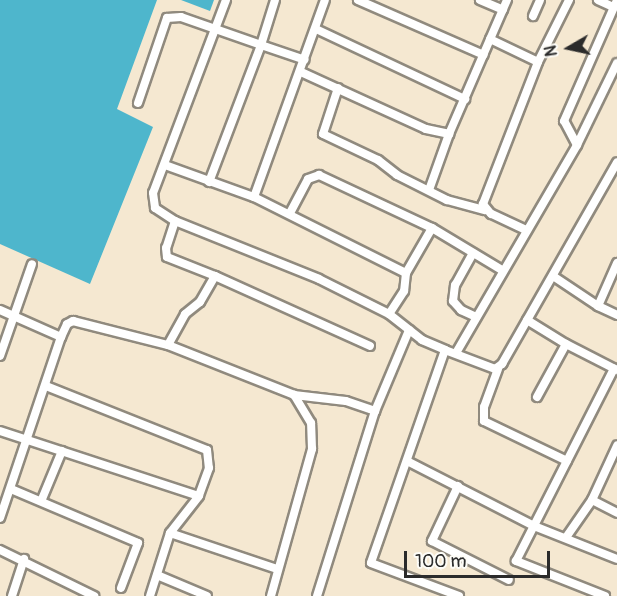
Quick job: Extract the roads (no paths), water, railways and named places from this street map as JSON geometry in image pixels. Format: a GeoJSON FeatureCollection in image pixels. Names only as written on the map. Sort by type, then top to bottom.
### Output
{"type":"FeatureCollection","features":[{"type":"Feature","properties":{"kind":"street"},"geometry":{"type":"LineString","coordinates":[[226,0],[152,202],[176,221],[319,279],[389,314],[409,330],[445,350],[498,369]]}},
{"type":"Feature","properties":{"kind":"street"},"geometry":{"type":"LineString","coordinates":[[209,182],[261,45],[275,0]]}},
{"type":"Feature","properties":{"kind":"street"},"geometry":{"type":"LineString","coordinates":[[254,197],[301,72],[325,0]]}},
{"type":"Feature","properties":{"kind":"street"},"geometry":{"type":"LineString","coordinates":[[358,0],[484,55]]}},
{"type":"Feature","properties":{"kind":"street"},"geometry":{"type":"LineString","coordinates":[[480,0],[504,10]]}},
{"type":"Feature","properties":{"kind":"street"},"geometry":{"type":"LineString","coordinates":[[429,190],[449,134],[507,0]]}},
{"type":"Feature","properties":{"kind":"street"},"geometry":{"type":"LineString","coordinates":[[533,16],[540,0]]}},
{"type":"Feature","properties":{"kind":"street"},"geometry":{"type":"LineString","coordinates":[[485,210],[485,195],[538,62],[569,0]]}},
{"type":"Feature","properties":{"kind":"street"},"geometry":{"type":"LineString","coordinates":[[577,145],[564,122],[615,4],[598,0]]}},
{"type":"Feature","properties":{"kind":"street"},"geometry":{"type":"LineString","coordinates":[[138,103],[166,18],[181,17],[305,60]]}},
{"type":"Feature","properties":{"kind":"street"},"geometry":{"type":"LineString","coordinates":[[315,28],[465,99]]}},
{"type":"Feature","properties":{"kind":"street"},"geometry":{"type":"LineString","coordinates":[[490,39],[538,62]]}},
{"type":"Feature","properties":{"kind":"street"},"geometry":{"type":"LineString","coordinates":[[456,353],[502,270],[577,145],[617,63]]}},
{"type":"Feature","properties":{"kind":"street"},"geometry":{"type":"LineString","coordinates":[[301,72],[426,129],[449,134]]}},
{"type":"Feature","properties":{"kind":"street"},"geometry":{"type":"LineString","coordinates":[[338,88],[323,134],[378,160],[398,176],[466,207],[485,210],[526,230]]}},
{"type":"Feature","properties":{"kind":"street"},"geometry":{"type":"LineString","coordinates":[[567,461],[484,421],[484,407],[498,369],[617,162]]}},
{"type":"Feature","properties":{"kind":"street"},"geometry":{"type":"LineString","coordinates":[[165,165],[254,197],[290,213],[406,273]]}},
{"type":"Feature","properties":{"kind":"street"},"geometry":{"type":"LineString","coordinates":[[290,213],[308,179],[319,175],[432,228],[502,270]]}},
{"type":"Feature","properties":{"kind":"street"},"geometry":{"type":"LineString","coordinates":[[176,221],[166,248],[167,257],[215,276],[370,346]]}},
{"type":"Feature","properties":{"kind":"street"},"geometry":{"type":"LineString","coordinates":[[389,314],[404,291],[406,273],[432,228]]}},
{"type":"Feature","properties":{"kind":"street"},"geometry":{"type":"LineString","coordinates":[[473,253],[455,285],[453,301],[461,310],[476,317]]}},
{"type":"Feature","properties":{"kind":"street"},"geometry":{"type":"LineString","coordinates":[[598,306],[617,263]]}},
{"type":"Feature","properties":{"kind":"street"},"geometry":{"type":"LineString","coordinates":[[0,356],[32,264]]}},
{"type":"Feature","properties":{"kind":"street"},"geometry":{"type":"LineString","coordinates":[[168,345],[185,314],[200,302],[215,276]]}},
{"type":"Feature","properties":{"kind":"street"},"geometry":{"type":"LineString","coordinates":[[553,276],[598,306],[617,315]]}},
{"type":"Feature","properties":{"kind":"street"},"geometry":{"type":"LineString","coordinates":[[0,310],[61,337]]}},
{"type":"Feature","properties":{"kind":"street"},"geometry":{"type":"LineString","coordinates":[[0,518],[67,324],[79,321],[124,336],[168,345],[294,395],[346,401],[375,411]]}},
{"type":"Feature","properties":{"kind":"street"},"geometry":{"type":"LineString","coordinates":[[527,321],[615,369],[516,561],[605,596]]}},
{"type":"Feature","properties":{"kind":"street"},"geometry":{"type":"LineString","coordinates":[[317,596],[375,411],[409,330]]}},
{"type":"Feature","properties":{"kind":"street"},"geometry":{"type":"LineString","coordinates":[[537,398],[566,344]]}},
{"type":"Feature","properties":{"kind":"street"},"geometry":{"type":"LineString","coordinates":[[445,350],[371,563],[459,596]]}},
{"type":"Feature","properties":{"kind":"street"},"geometry":{"type":"LineString","coordinates":[[46,386],[200,444],[210,458],[199,495],[170,534],[150,596]]}},
{"type":"Feature","properties":{"kind":"street"},"geometry":{"type":"LineString","coordinates":[[271,596],[312,449],[311,423],[294,395]]}},
{"type":"Feature","properties":{"kind":"street"},"geometry":{"type":"LineString","coordinates":[[0,431],[27,442],[199,495]]}},
{"type":"Feature","properties":{"kind":"street"},"geometry":{"type":"LineString","coordinates":[[567,536],[592,500],[613,461],[617,446]]}},
{"type":"Feature","properties":{"kind":"street"},"geometry":{"type":"LineString","coordinates":[[42,499],[62,451]]}},
{"type":"Feature","properties":{"kind":"street"},"geometry":{"type":"LineString","coordinates":[[406,461],[534,526],[567,536],[617,559]]}},
{"type":"Feature","properties":{"kind":"street"},"geometry":{"type":"LineString","coordinates":[[458,486],[432,541],[509,580]]}},
{"type":"Feature","properties":{"kind":"street"},"geometry":{"type":"LineString","coordinates":[[11,489],[42,499],[138,543],[122,588]]}},
{"type":"Feature","properties":{"kind":"street"},"geometry":{"type":"LineString","coordinates":[[592,500],[617,513]]}},
{"type":"Feature","properties":{"kind":"street"},"geometry":{"type":"LineString","coordinates":[[170,534],[277,569]]}},
{"type":"Feature","properties":{"kind":"street"},"geometry":{"type":"LineString","coordinates":[[0,550],[24,559],[74,592],[94,596]]}},
{"type":"Feature","properties":{"kind":"street"},"geometry":{"type":"LineString","coordinates":[[12,596],[24,559]]}},
{"type":"Feature","properties":{"kind":"street"},"geometry":{"type":"LineString","coordinates":[[157,575],[207,596]]}},
{"type":"Feature","properties":{"kind":"water"},"geometry":{"type":"Polygon","coordinates":[[[0,0],[157,0],[117,109],[153,127],[90,284],[0,244],[0,0]]]}},
{"type":"Feature","properties":{"kind":"water"},"geometry":{"type":"Polygon","coordinates":[[[181,0],[214,0],[210,11],[181,0]]]}}]}
